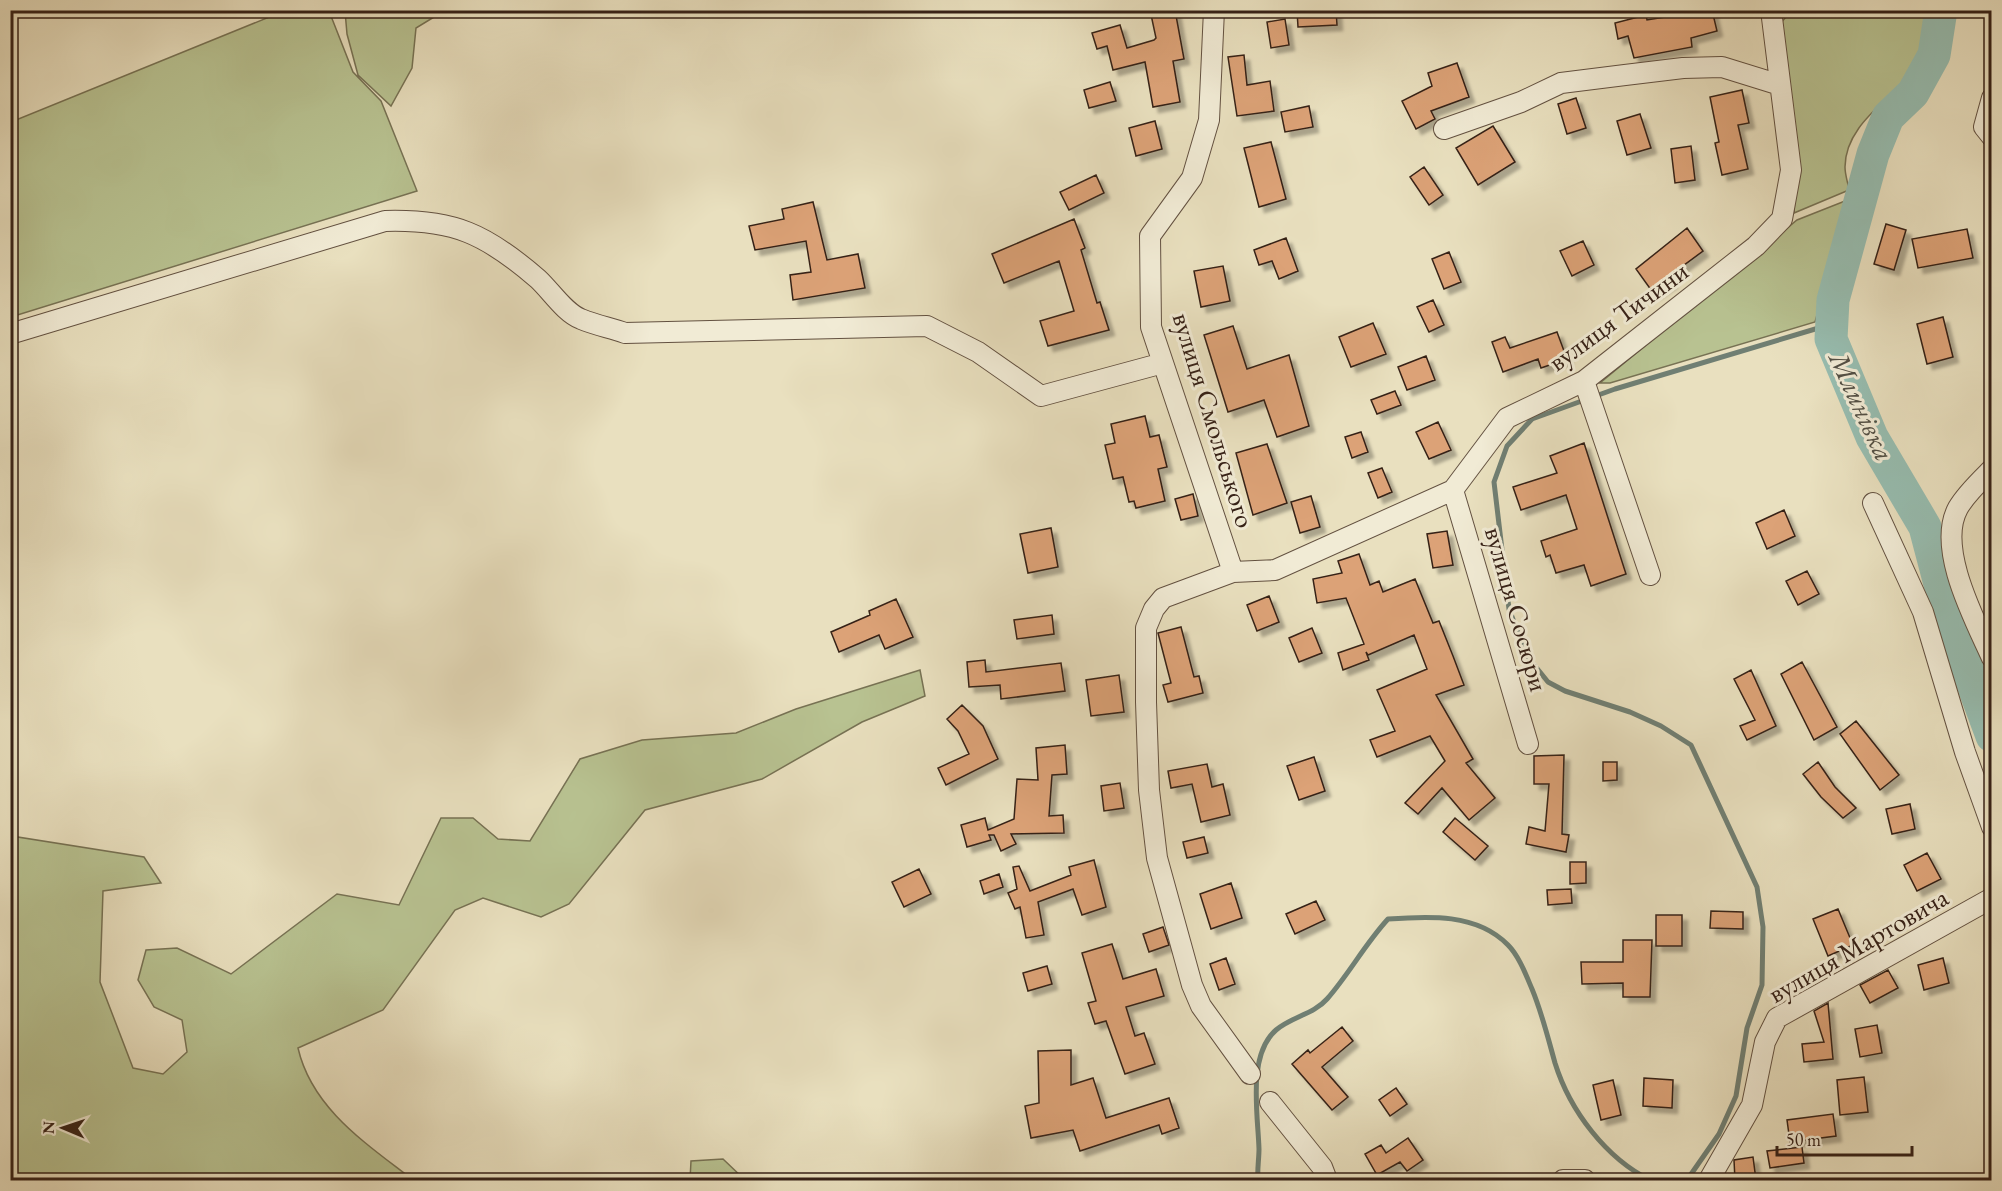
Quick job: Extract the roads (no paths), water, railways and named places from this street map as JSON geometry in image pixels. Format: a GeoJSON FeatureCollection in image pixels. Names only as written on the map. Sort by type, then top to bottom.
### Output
{"type":"FeatureCollection","features":[{"type":"Feature","properties":{"kind":"street","name":"вулиця Смольського"},"geometry":{"type":"LineString","coordinates":[[1214,10],[1215,31],[1206,130],[1192,178],[1150,236],[1151,327],[1233,572]]}},
{"type":"Feature","properties":{"kind":"street"},"geometry":{"type":"LineString","coordinates":[[1444,129],[1521,102],[1561,83],[1683,68],[1722,67],[1780,85],[1771,10]]}},
{"type":"Feature","properties":{"kind":"street","name":"вулиця Тичини"},"geometry":{"type":"LineString","coordinates":[[1250,1074],[1201,1006],[1192,985],[1157,858],[1149,790],[1146,713],[1146,628],[1154,609],[1162,598],[1233,572],[1275,570],[1454,490],[1507,418],[1586,386],[1756,246],[1782,219],[1791,171],[1780,85]]}},
{"type":"Feature","properties":{"kind":"street"},"geometry":{"type":"LineString","coordinates":[[1992,98],[1984,127],[1992,137]]}},
{"type":"Feature","properties":{"kind":"street"},"geometry":{"type":"LineString","coordinates":[[10,334],[385,221],[418,220],[453,226],[485,238],[538,279],[579,319],[625,333],[927,326],[978,352],[1041,396],[1088,386],[1163,363]]}},
{"type":"Feature","properties":{"kind":"street"},"geometry":{"type":"LineString","coordinates":[[1586,386],[1650,575]]}},
{"type":"Feature","properties":{"kind":"street"},"geometry":{"type":"LineString","coordinates":[[1992,469],[1958,507],[1952,523],[1953,552],[1965,598],[1992,658]]}},
{"type":"Feature","properties":{"kind":"street","name":"вулиця Сосюри"},"geometry":{"type":"LineString","coordinates":[[1454,490],[1528,744]]}},
{"type":"Feature","properties":{"kind":"street"},"geometry":{"type":"LineString","coordinates":[[1873,503],[1923,612],[1965,752],[1992,827]]}},
{"type":"Feature","properties":{"kind":"street","name":"вулиця Мартовича"},"geometry":{"type":"LineString","coordinates":[[1709,1180],[1752,1105],[1765,1042],[1777,1018],[1992,898]]}},
{"type":"Feature","properties":{"kind":"street"},"geometry":{"type":"LineString","coordinates":[[1270,1101],[1322,1167],[1327,1180]]}},
{"type":"Feature","properties":{"kind":"street"},"geometry":{"type":"LineString","coordinates":[[1563,1180],[1585,1180]]}},
{"type":"Feature","properties":{"kind":"waterway","name":"Млинівка"},"geometry":{"type":"LineString","coordinates":[[1941,10],[1934,55],[1913,93],[1888,117],[1873,154],[1833,300],[1831,339],[1872,437],[1925,527],[1950,622],[1992,736]]}},
{"type":"Feature","properties":{"kind":"waterway"},"geometry":{"type":"LineString","coordinates":[[1687,1180],[1719,1134],[1736,1096],[1747,1028],[1762,985],[1763,927],[1757,887],[1691,745],[1661,726],[1630,712],[1565,691],[1548,682],[1527,656],[1509,609],[1494,482],[1507,446],[1532,419],[1615,389],[1832,324]]}},
{"type":"Feature","properties":{"kind":"waterway"},"geometry":{"type":"LineString","coordinates":[[1258,1180],[1256,1086],[1261,1054],[1267,1041],[1276,1030],[1316,1008],[1327,999],[1388,919],[1419,917],[1451,919],[1482,927],[1496,935],[1512,949],[1536,998],[1562,1081],[1580,1115],[1605,1146],[1634,1171],[1650,1180]]}}]}
